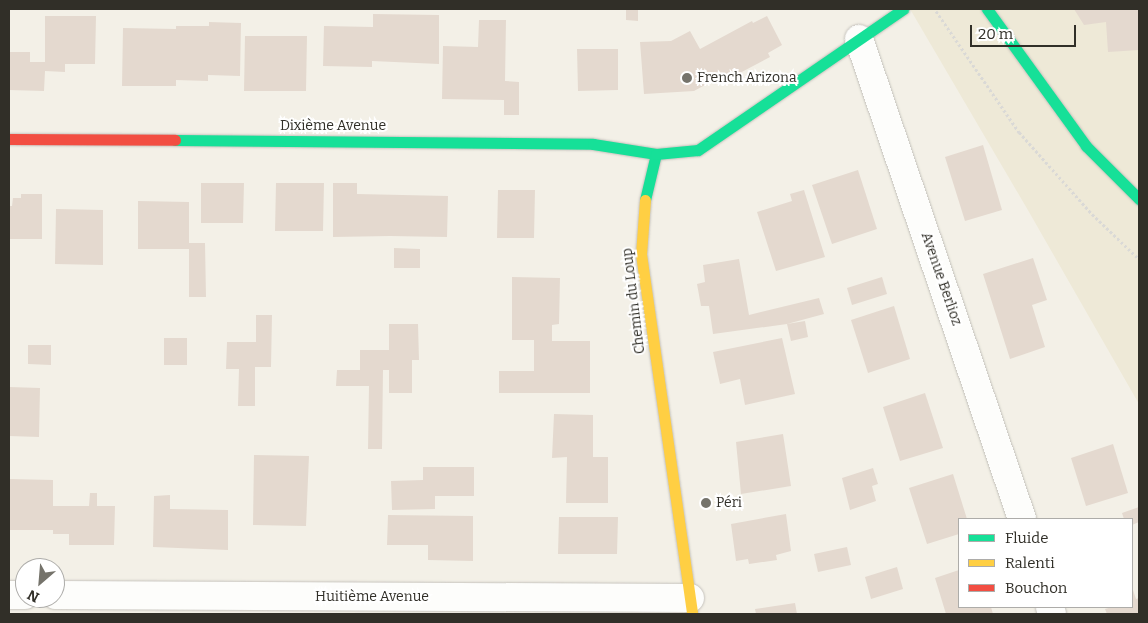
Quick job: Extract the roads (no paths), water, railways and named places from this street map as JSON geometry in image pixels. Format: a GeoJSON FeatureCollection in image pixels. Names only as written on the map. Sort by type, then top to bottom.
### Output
{"type":"FeatureCollection","features":[{"type":"Feature","properties":{"kind":"street"},"geometry":{"type":"LineString","coordinates":[[656,154],[698,150],[903,9]]}},
{"type":"Feature","properties":{"kind":"street"},"geometry":{"type":"LineString","coordinates":[[987,9],[1086,146],[1139,199]]}},
{"type":"Feature","properties":{"kind":"street","name":"Avenue Berlioz"},"geometry":{"type":"LineString","coordinates":[[859,39],[1022,518]]}},
{"type":"Feature","properties":{"kind":"street","name":"Dixième Avenue"},"geometry":{"type":"LineString","coordinates":[[9,139],[593,144],[656,154]]}},
{"type":"Feature","properties":{"kind":"street","name":"Chemin du Loup"},"geometry":{"type":"LineString","coordinates":[[656,154],[645,200],[641,254],[691,606]]}},
{"type":"Feature","properties":{"kind":"street","name":"Huitième Avenue"},"geometry":{"type":"LineString","coordinates":[[65,595],[691,606]]}},
{"type":"Feature","properties":{"kind":"place","name":"French Arizona"},"geometry":{"type":"Point","coordinates":[687,78]}},
{"type":"Feature","properties":{"kind":"place","name":"Péri"},"geometry":{"type":"Point","coordinates":[706,503]}}]}
